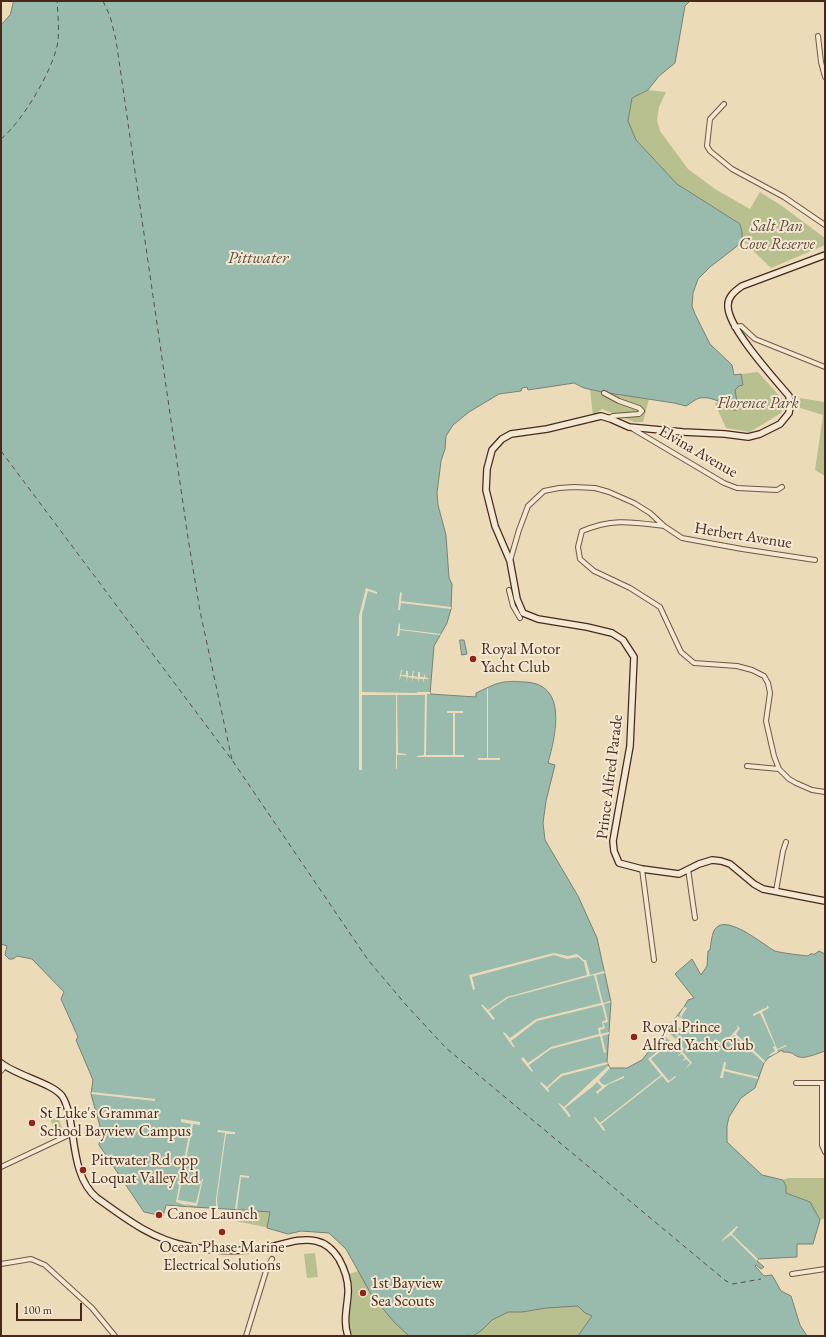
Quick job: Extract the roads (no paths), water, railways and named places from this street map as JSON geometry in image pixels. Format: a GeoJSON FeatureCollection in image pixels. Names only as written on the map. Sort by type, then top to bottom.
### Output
{"type":"FeatureCollection","features":[{"type":"Feature","properties":{"kind":"street"},"geometry":{"type":"LineString","coordinates":[[818,36],[821,62],[825,77]]}},
{"type":"Feature","properties":{"kind":"street"},"geometry":{"type":"LineString","coordinates":[[724,104],[710,119],[707,146],[710,151],[732,169],[784,197],[825,225]]}},
{"type":"Feature","properties":{"kind":"street","name":"Prince Alfred Parade"},"geometry":{"type":"LineString","coordinates":[[642,869],[619,863],[614,851],[613,841],[630,746],[634,657],[623,640],[612,633],[538,619],[524,613],[518,599],[510,561],[495,526],[486,490],[487,469],[492,450],[502,439],[511,434],[601,416],[629,427],[748,437],[760,434],[780,424],[789,413],[789,396],[734,327],[727,306],[732,292],[742,286],[825,255]]}},
{"type":"Feature","properties":{"kind":"street"},"geometry":{"type":"LineString","coordinates":[[734,327],[741,326],[755,339],[825,366]]}},
{"type":"Feature","properties":{"kind":"street"},"geometry":{"type":"LineString","coordinates":[[604,393],[618,401],[639,408],[642,411],[639,414],[613,416],[609,418]]}},
{"type":"Feature","properties":{"kind":"street","name":"Elvina Avenue"},"geometry":{"type":"LineString","coordinates":[[629,427],[724,483],[737,488],[777,490],[782,487]]}},
{"type":"Feature","properties":{"kind":"street","name":"Herbert Avenue"},"geometry":{"type":"LineString","coordinates":[[510,561],[528,506],[544,491],[574,487],[595,488],[609,492],[634,503],[650,513],[664,526],[682,538],[815,560]]}},
{"type":"Feature","properties":{"kind":"street"},"geometry":{"type":"LineString","coordinates":[[664,526],[627,521],[598,524],[582,531],[578,547],[580,559],[594,571],[630,588],[660,607],[681,652],[694,663],[737,666],[752,670],[764,676],[768,683],[770,693],[766,721],[774,756],[780,769],[789,779],[796,783],[812,790],[825,792]]}},
{"type":"Feature","properties":{"kind":"street"},"geometry":{"type":"LineString","coordinates":[[509,590],[510,599],[520,618]]}},
{"type":"Feature","properties":{"kind":"street"},"geometry":{"type":"LineString","coordinates":[[747,766],[780,769]]}},
{"type":"Feature","properties":{"kind":"street"},"geometry":{"type":"LineString","coordinates":[[776,891],[786,842]]}},
{"type":"Feature","properties":{"kind":"street"},"geometry":{"type":"LineString","coordinates":[[654,960],[642,869],[679,874],[712,860],[721,861],[730,864],[754,884],[763,889],[825,901]]}},
{"type":"Feature","properties":{"kind":"street"},"geometry":{"type":"LineString","coordinates":[[688,869],[695,918]]}},
{"type":"Feature","properties":{"kind":"street"},"geometry":{"type":"LineString","coordinates":[[2,1067],[50,1088],[62,1096],[67,1104],[82,1178],[92,1194],[156,1236],[183,1245],[213,1249],[257,1249],[306,1240],[316,1241],[328,1247],[340,1260],[347,1279],[349,1290],[345,1320],[348,1336]]}},
{"type":"Feature","properties":{"kind":"street"},"geometry":{"type":"LineString","coordinates":[[796,1083],[823,1083],[822,1145],[825,1152]]}},
{"type":"Feature","properties":{"kind":"street"},"geometry":{"type":"LineString","coordinates":[[1,1167],[73,1133]]}},
{"type":"Feature","properties":{"kind":"street"},"geometry":{"type":"LineString","coordinates":[[1,1264],[31,1259],[45,1265],[92,1308],[115,1336]]}},
{"type":"Feature","properties":{"kind":"street"},"geometry":{"type":"LineString","coordinates":[[246,1336],[266,1271],[272,1259]]}},
{"type":"Feature","properties":{"kind":"street"},"geometry":{"type":"LineString","coordinates":[[792,1274],[825,1269]]}},
{"type":"Feature","properties":{"kind":"water","name":"Pittwater"},"geometry":{"type":"Polygon","coordinates":[[[14,1],[690,1],[685,6],[675,63],[659,76],[648,90],[632,98],[628,121],[636,140],[677,184],[740,224],[742,240],[736,247],[710,267],[698,279],[693,293],[692,306],[710,344],[732,365],[734,375],[741,374],[743,385],[739,386],[735,390],[738,408],[737,410],[733,410],[731,406],[712,399],[704,398],[696,399],[686,406],[602,392],[584,388],[574,383],[528,390],[527,387],[522,388],[521,391],[499,394],[469,412],[453,425],[446,436],[437,493],[438,505],[446,535],[449,578],[452,584],[451,609],[447,623],[434,646],[430,694],[476,697],[476,693],[494,685],[503,682],[517,681],[538,685],[547,691],[553,700],[556,712],[556,725],[548,763],[555,765],[546,801],[543,823],[545,840],[578,896],[597,938],[611,1002],[607,1062],[610,1068],[627,1068],[642,1060],[688,1000],[694,998],[675,974],[692,959],[701,975],[707,966],[708,951],[710,950],[713,933],[715,929],[721,925],[736,927],[775,951],[808,956],[819,951],[825,954],[825,1051],[812,1056],[799,1057],[791,1053],[783,1052],[782,1050],[768,1058],[764,1063],[755,1088],[741,1098],[729,1117],[727,1126],[727,1142],[762,1175],[783,1180],[786,1186],[786,1193],[810,1202],[820,1220],[813,1244],[797,1244],[797,1257],[758,1259],[757,1261],[764,1267],[761,1269],[756,1265],[755,1266],[764,1276],[772,1275],[781,1291],[791,1296],[800,1325],[807,1336],[578,1336],[592,1316],[585,1313],[577,1306],[546,1308],[522,1312],[508,1312],[492,1320],[482,1330],[473,1336],[409,1336],[394,1322],[371,1294],[346,1249],[329,1233],[301,1231],[288,1234],[267,1228],[270,1212],[166,1205],[163,1216],[144,1212],[99,1145],[101,1130],[91,1094],[93,1080],[76,1040],[78,1037],[61,999],[64,992],[32,959],[17,956],[13,959],[9,959],[5,955],[7,946],[1,944],[1,25],[10,15],[14,1]]]}},
{"type":"Feature","properties":{"kind":"water"},"geometry":{"type":"Polygon","coordinates":[[[460,640],[464,640],[467,654],[462,655],[460,640]]]}},
{"type":"Feature","properties":{"kind":"place","name":"Royal Motor Yacht Club"},"geometry":{"type":"Point","coordinates":[473,659]}},
{"type":"Feature","properties":{"kind":"place","name":"Royal Prince Alfred Yacht Club"},"geometry":{"type":"Point","coordinates":[634,1037]}},
{"type":"Feature","properties":{"kind":"place","name":"St Luke's Grammar School Bayview Campus"},"geometry":{"type":"Point","coordinates":[32,1123]}},
{"type":"Feature","properties":{"kind":"place","name":"Pittwater Rd opp Loquat Valley Rd"},"geometry":{"type":"Point","coordinates":[83,1170]}},
{"type":"Feature","properties":{"kind":"place","name":"Canoe Launch"},"geometry":{"type":"Point","coordinates":[159,1215]}},
{"type":"Feature","properties":{"kind":"place","name":"Ocean Phase Marine Electrical Solutions"},"geometry":{"type":"Point","coordinates":[222,1232]}},
{"type":"Feature","properties":{"kind":"place","name":"1st Bayview Sea Scouts"},"geometry":{"type":"Point","coordinates":[363,1293]}},
{"type":"Feature","properties":{"kind":"park label","name":"Salt Pan Cove Reserve"},"geometry":{"type":"Point","coordinates":[777,236]}},
{"type":"Feature","properties":{"kind":"park label","name":"Florence Park"},"geometry":{"type":"Point","coordinates":[758,404]}}]}
